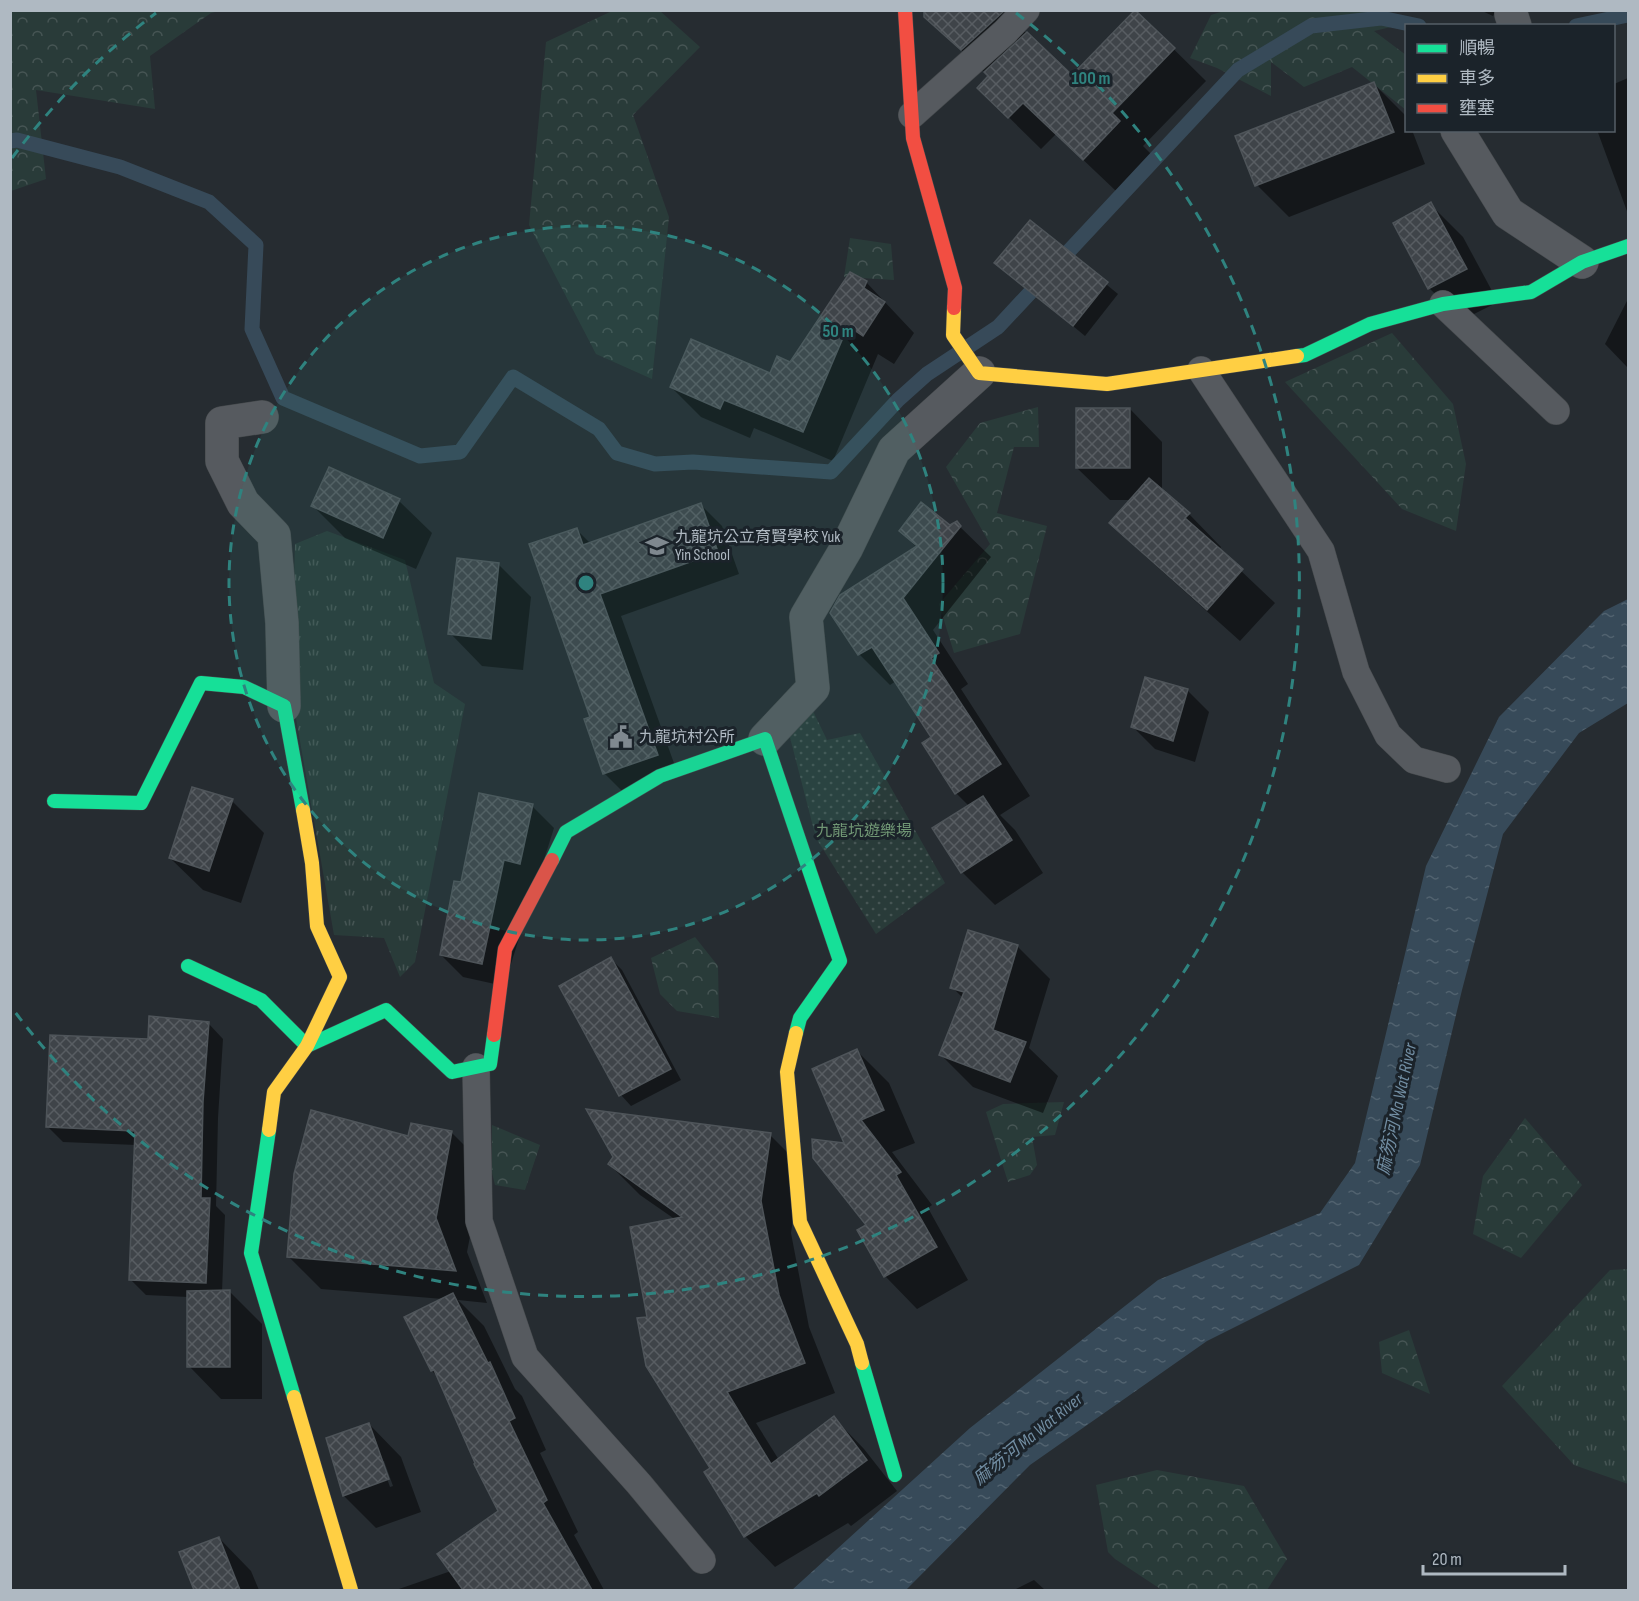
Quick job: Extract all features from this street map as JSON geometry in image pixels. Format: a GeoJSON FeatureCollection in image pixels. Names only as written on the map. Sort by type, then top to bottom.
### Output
{"type":"FeatureCollection","features":[{"type":"Feature","properties":{"kind":"street"},"geometry":{"type":"LineString","coordinates":[[905,10],[913,138],[955,288],[953,335],[979,373]]}},
{"type":"Feature","properties":{"kind":"street"},"geometry":{"type":"LineString","coordinates":[[1458,132],[1508,213],[1582,262]]}},
{"type":"Feature","properties":{"kind":"street"},"geometry":{"type":"LineString","coordinates":[[307,1046],[386,1010],[452,1072],[490,1064],[505,949],[566,832],[660,776],[765,739],[813,688],[806,616],[846,549],[894,450],[979,373],[1107,384],[1305,355],[1370,324],[1443,304],[1531,292],[1582,262],[1629,246]]}},
{"type":"Feature","properties":{"kind":"street"},"geometry":{"type":"LineString","coordinates":[[262,417],[222,423],[222,460],[243,503],[274,535],[282,623],[284,706],[312,863],[317,926],[340,977],[307,1046],[274,1092],[251,1253],[351,1590]]}},
{"type":"Feature","properties":{"kind":"street"},"geometry":{"type":"LineString","coordinates":[[54,801],[141,803],[201,683],[244,687],[284,706]]}},
{"type":"Feature","properties":{"kind":"street"},"geometry":{"type":"LineString","coordinates":[[765,739],[840,962],[800,1018],[788,1072],[800,1222],[857,1344],[895,1475]]}},
{"type":"Feature","properties":{"kind":"street"},"geometry":{"type":"LineString","coordinates":[[188,966],[261,1000],[307,1046]]}},
{"type":"Feature","properties":{"kind":"lane"},"geometry":{"type":"LineString","coordinates":[[912,115],[1005,32],[1026,10]]}},
{"type":"Feature","properties":{"kind":"lane"},"geometry":{"type":"LineString","coordinates":[[1443,304],[1556,411]]}},
{"type":"Feature","properties":{"kind":"lane"},"geometry":{"type":"LineString","coordinates":[[1201,370],[1321,551],[1356,672],[1388,735],[1414,760],[1447,769]]}},
{"type":"Feature","properties":{"kind":"lane"},"geometry":{"type":"LineString","coordinates":[[476,1067],[478,1221],[525,1357],[639,1484],[702,1560]]}},
{"type":"Feature","properties":{"kind":"green space"},"geometry":{"type":"Polygon","coordinates":[[[10,11],[219,11],[211,13],[150,56],[155,109],[36,90],[46,179],[11,191],[10,11]]]}},
{"type":"Feature","properties":{"kind":"green space"},"geometry":{"type":"Polygon","coordinates":[[[612,11],[660,11],[700,47],[633,115],[669,217],[652,379],[596,354],[529,225],[546,42],[612,11]]]}},
{"type":"Feature","properties":{"kind":"green space"},"geometry":{"type":"Polygon","coordinates":[[[1224,11],[1390,11],[1391,27],[1374,31],[1405,54],[1405,109],[1352,67],[1304,87],[1271,62],[1271,96],[1217,68],[1190,58],[1211,15],[1224,11]]]}},
{"type":"Feature","properties":{"kind":"green space"},"geometry":{"type":"Polygon","coordinates":[[[850,238],[891,244],[894,280],[844,277],[850,238]]]}},
{"type":"Feature","properties":{"kind":"green space"},"geometry":{"type":"Polygon","coordinates":[[[1392,333],[1453,404],[1466,464],[1456,531],[1402,509],[1285,382],[1392,333]]]}},
{"type":"Feature","properties":{"kind":"green space"},"geometry":{"type":"Polygon","coordinates":[[[1038,407],[1039,447],[1014,447],[997,513],[1047,526],[1020,634],[954,653],[939,604],[990,544],[946,467],[980,423],[1038,407]]]}},
{"type":"Feature","properties":{"kind":"green space"},"geometry":{"type":"Polygon","coordinates":[[[327,531],[405,560],[434,683],[465,704],[415,962],[400,977],[384,938],[334,935],[296,718],[293,616],[295,544],[327,531]]]}},
{"type":"Feature","properties":{"kind":"green space","name":"九龍坑遊樂場"},"geometry":{"type":"Polygon","coordinates":[[[812,709],[827,740],[860,733],[945,883],[876,934],[816,838],[786,722],[812,709]]]}},
{"type":"Feature","properties":{"kind":"green space"},"geometry":{"type":"Polygon","coordinates":[[[695,937],[718,966],[719,1018],[677,1011],[660,994],[651,958],[695,937]]]}},
{"type":"Feature","properties":{"kind":"green space"},"geometry":{"type":"Polygon","coordinates":[[[1064,1102],[1055,1135],[1032,1137],[1037,1165],[1030,1175],[1008,1182],[986,1112],[1003,1104],[1064,1102]]]}},
{"type":"Feature","properties":{"kind":"green space"},"geometry":{"type":"Polygon","coordinates":[[[1525,1118],[1582,1185],[1521,1258],[1473,1234],[1483,1176],[1525,1118]]]}},
{"type":"Feature","properties":{"kind":"green space"},"geometry":{"type":"Polygon","coordinates":[[[492,1125],[540,1145],[525,1190],[495,1185],[492,1173],[492,1125]]]}},
{"type":"Feature","properties":{"kind":"green space"},"geometry":{"type":"Polygon","coordinates":[[[1628,1269],[1628,1484],[1574,1465],[1502,1386],[1610,1270],[1628,1269]]]}},
{"type":"Feature","properties":{"kind":"green space"},"geometry":{"type":"Polygon","coordinates":[[[1409,1330],[1430,1394],[1382,1373],[1379,1342],[1409,1330]]]}},
{"type":"Feature","properties":{"kind":"green space"},"geometry":{"type":"Polygon","coordinates":[[[1157,1470],[1244,1486],[1287,1559],[1267,1590],[1162,1590],[1108,1552],[1096,1485],[1157,1470]]]}},
{"type":"Feature","properties":{"kind":"water","name":"麻笏河 Ma Wat River"},"geometry":{"type":"Polygon","coordinates":[[[1628,599],[1628,703],[1579,733],[1503,834],[1462,990],[1420,1165],[1359,1265],[1207,1341],[1030,1465],[906,1590],[792,1590],[970,1428],[1158,1280],[1320,1213],[1355,1163],[1426,866],[1499,717],[1604,611],[1628,599]]]}},
{"type":"Feature","properties":{"kind":"building"},"geometry":{"type":"Polygon","coordinates":[[[924,10],[1004,11],[961,50],[924,17],[924,10]]]}},
{"type":"Feature","properties":{"kind":"building"},"geometry":{"type":"Polygon","coordinates":[[[1135,10],[1175,48],[1112,113],[1120,121],[1083,160],[1023,103],[1008,118],[977,88],[988,76],[984,72],[1027,32],[1072,75],[1135,10]]]}},
{"type":"Feature","properties":{"kind":"building"},"geometry":{"type":"Polygon","coordinates":[[[1374,82],[1394,132],[1255,186],[1235,136],[1374,82]]]}},
{"type":"Feature","properties":{"kind":"building"},"geometry":{"type":"Polygon","coordinates":[[[1431,202],[1467,269],[1428,289],[1393,223],[1431,202]]]}},
{"type":"Feature","properties":{"kind":"building"},"geometry":{"type":"Polygon","coordinates":[[[1030,220],[1108,282],[1073,326],[994,263],[1030,220]]]}},
{"type":"Feature","properties":{"kind":"building"},"geometry":{"type":"Polygon","coordinates":[[[850,272],[867,281],[864,288],[885,302],[863,336],[848,326],[803,432],[724,400],[720,409],[670,387],[691,339],[770,373],[777,356],[790,362],[850,272]]]}},
{"type":"Feature","properties":{"kind":"building"},"geometry":{"type":"Polygon","coordinates":[[[1076,408],[1130,408],[1130,468],[1076,468],[1076,408]]]}},
{"type":"Feature","properties":{"kind":"building"},"geometry":{"type":"Polygon","coordinates":[[[329,467],[400,499],[383,538],[311,506],[329,467]]]}},
{"type":"Feature","properties":{"kind":"building"},"geometry":{"type":"Polygon","coordinates":[[[1149,478],[1190,513],[1185,518],[1243,569],[1207,610],[1109,523],[1149,478]]]}},
{"type":"Feature","properties":{"kind":"building"},"geometry":{"type":"Polygon","coordinates":[[[921,502],[950,525],[957,521],[961,526],[903,598],[939,653],[931,658],[1001,764],[955,794],[922,743],[931,737],[872,647],[858,655],[830,613],[840,595],[917,546],[899,531],[921,502]]]}},
{"type":"Feature","properties":{"kind":"building"},"geometry":{"type":"Polygon","coordinates":[[[701,503],[718,552],[600,594],[658,755],[603,774],[584,719],[590,717],[529,544],[577,528],[583,545],[701,503]]]}},
{"type":"Feature","properties":{"kind":"building"},"geometry":{"type":"Polygon","coordinates":[[[457,558],[499,563],[491,639],[448,634],[457,558]]]}},
{"type":"Feature","properties":{"kind":"building"},"geometry":{"type":"Polygon","coordinates":[[[1145,677],[1188,689],[1173,741],[1131,727],[1145,677]]]}},
{"type":"Feature","properties":{"kind":"building"},"geometry":{"type":"Polygon","coordinates":[[[192,787],[233,799],[209,871],[169,858],[192,787]]]}},
{"type":"Feature","properties":{"kind":"building"},"geometry":{"type":"Polygon","coordinates":[[[479,793],[533,804],[520,864],[504,860],[482,964],[440,955],[454,881],[461,882],[479,793]]]}},
{"type":"Feature","properties":{"kind":"building"},"geometry":{"type":"Polygon","coordinates":[[[983,796],[1012,840],[961,873],[932,828],[983,796]]]}},
{"type":"Feature","properties":{"kind":"building"},"geometry":{"type":"Polygon","coordinates":[[[968,930],[1018,945],[993,1030],[1026,1042],[1010,1082],[939,1055],[964,992],[950,988],[968,930]]]}},
{"type":"Feature","properties":{"kind":"building"},"geometry":{"type":"Polygon","coordinates":[[[611,957],[671,1069],[619,1096],[559,986],[611,957]]]}},
{"type":"Feature","properties":{"kind":"building"},"geometry":{"type":"Polygon","coordinates":[[[149,1016],[209,1022],[203,1102],[201,1198],[210,1198],[206,1283],[129,1280],[135,1131],[46,1127],[50,1035],[148,1039],[149,1016]]]}},
{"type":"Feature","properties":{"kind":"building"},"geometry":{"type":"Polygon","coordinates":[[[857,1049],[884,1110],[861,1120],[901,1172],[896,1175],[937,1247],[884,1277],[857,1230],[866,1225],[813,1158],[812,1139],[844,1143],[812,1069],[857,1049]]]}},
{"type":"Feature","properties":{"kind":"building"},"geometry":{"type":"Polygon","coordinates":[[[586,1109],[771,1133],[761,1201],[779,1295],[805,1363],[727,1392],[771,1464],[834,1416],[867,1460],[819,1496],[817,1493],[744,1537],[704,1472],[710,1468],[646,1366],[637,1318],[647,1317],[630,1227],[682,1217],[608,1164],[613,1157],[586,1109]]]}},
{"type":"Feature","properties":{"kind":"building"},"geometry":{"type":"Polygon","coordinates":[[[311,1110],[408,1136],[411,1123],[452,1131],[436,1218],[456,1271],[287,1257],[294,1174],[311,1110]]]}},
{"type":"Feature","properties":{"kind":"building"},"geometry":{"type":"Polygon","coordinates":[[[230,1290],[230,1367],[187,1367],[187,1291],[230,1290]]]}},
{"type":"Feature","properties":{"kind":"building"},"geometry":{"type":"Polygon","coordinates":[[[453,1293],[488,1363],[490,1362],[515,1418],[509,1421],[547,1500],[543,1503],[592,1590],[463,1590],[437,1554],[498,1511],[474,1464],[434,1370],[431,1371],[404,1317],[453,1293]]]}},
{"type":"Feature","properties":{"kind":"building"},"geometry":{"type":"Polygon","coordinates":[[[369,1423],[389,1479],[343,1496],[326,1438],[369,1423]]]}},
{"type":"Feature","properties":{"kind":"building"},"geometry":{"type":"Polygon","coordinates":[[[219,1537],[240,1590],[194,1590],[179,1552],[219,1537]]]}},
{"type":"Feature","properties":{"kind":"waterway"},"geometry":{"type":"LineString","coordinates":[[1585,24],[1628,15]]}},
{"type":"Feature","properties":{"kind":"waterway"},"geometry":{"type":"LineString","coordinates":[[10,141],[17,140],[120,167],[209,202],[256,245],[252,329],[283,398],[420,456],[460,452],[513,377],[599,429],[617,453],[655,464],[693,462],[831,472],[898,400],[927,374],[998,327],[1238,70],[1311,26],[1381,18],[1410,24]]}},
{"type":"Feature","properties":{"kind":"traffic: fast"},"geometry":{"type":"LineString","coordinates":[[1297,356],[1305,355],[1370,324],[1443,304],[1531,292],[1582,262],[1628,246]]}},
{"type":"Feature","properties":{"kind":"traffic: fast"},"geometry":{"type":"LineString","coordinates":[[54,801],[141,803],[201,683],[244,687],[284,706],[303,810]]}},
{"type":"Feature","properties":{"kind":"traffic: fast"},"geometry":{"type":"LineString","coordinates":[[552,860],[566,832],[660,776],[765,739],[840,961],[800,1018],[796,1033]]}},
{"type":"Feature","properties":{"kind":"traffic: fast"},"geometry":{"type":"LineString","coordinates":[[188,966],[261,1000],[307,1046],[386,1010],[452,1072],[490,1064],[494,1035]]}},
{"type":"Feature","properties":{"kind":"traffic: fast"},"geometry":{"type":"LineString","coordinates":[[269,1130],[251,1253],[294,1397]]}},
{"type":"Feature","properties":{"kind":"traffic: fast"},"geometry":{"type":"LineString","coordinates":[[862,1363],[895,1475]]}},
{"type":"Feature","properties":{"kind":"traffic: slow"},"geometry":{"type":"LineString","coordinates":[[954,308],[953,335],[979,373],[1107,384],[1297,356]]}},
{"type":"Feature","properties":{"kind":"traffic: slow"},"geometry":{"type":"LineString","coordinates":[[269,1130],[274,1092],[307,1046],[340,977],[317,926],[312,863],[303,810]]}},
{"type":"Feature","properties":{"kind":"traffic: slow"},"geometry":{"type":"LineString","coordinates":[[796,1033],[787,1072],[800,1222],[857,1344],[862,1363]]}},
{"type":"Feature","properties":{"kind":"traffic: slow"},"geometry":{"type":"LineString","coordinates":[[294,1397],[351,1590]]}},
{"type":"Feature","properties":{"kind":"traffic: jam"},"geometry":{"type":"LineString","coordinates":[[905,10],[913,138],[955,288],[954,308]]}},
{"type":"Feature","properties":{"kind":"traffic: jam"},"geometry":{"type":"LineString","coordinates":[[494,1035],[505,949],[552,860]]}},
{"type":"Feature","properties":{"kind":"place","name":"九龍坑公立育賢學校 Yuk Yin School"},"geometry":{"type":"Point","coordinates":[657,546]}},
{"type":"Feature","properties":{"kind":"place","name":"九龍坑村公所"},"geometry":{"type":"Point","coordinates":[621,737]}}]}
